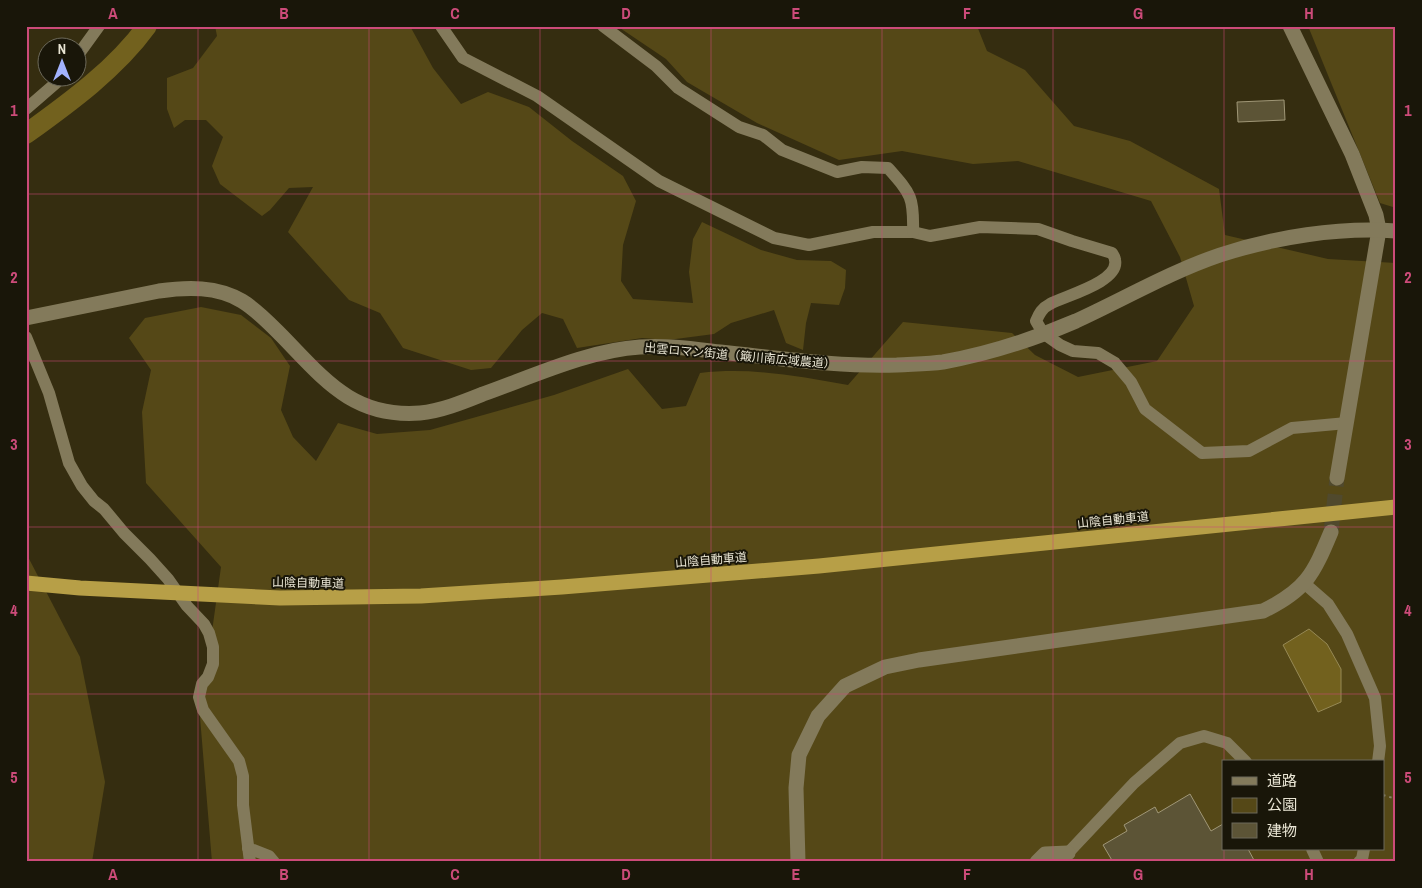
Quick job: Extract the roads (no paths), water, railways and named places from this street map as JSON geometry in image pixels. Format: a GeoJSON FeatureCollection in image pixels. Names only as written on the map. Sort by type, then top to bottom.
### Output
{"type":"FeatureCollection","features":[{"type":"Feature","properties":{"kind":"highway","name":"山陰自動車道"},"geometry":{"type":"LineString","coordinates":[[280,594],[564,579],[818,558],[1396,499]]}},
{"type":"Feature","properties":{"kind":"highway","name":"山陰自動車道"},"geometry":{"type":"LineString","coordinates":[[26,583],[280,594],[421,596],[562,588],[819,566],[1396,507]]}},
{"type":"Feature","properties":{"kind":"highway","name":"山陰自動車道"},"geometry":{"type":"LineString","coordinates":[[26,576],[80,585]]}},
{"type":"Feature","properties":{"kind":"street"},"geometry":{"type":"LineString","coordinates":[[88,41],[99,26]]}},
{"type":"Feature","properties":{"kind":"street"},"geometry":{"type":"LineString","coordinates":[[441,26],[462,58],[537,96],[659,181],[774,238],[809,245],[873,232],[913,232],[930,236],[980,227],[1038,229],[1112,253],[1116,260],[1114,268],[1103,279],[1087,290],[1051,303],[1041,310],[1036,321],[1043,333],[1060,346],[1073,351],[1098,353],[1116,363],[1131,382],[1145,409],[1202,454],[1249,451],[1292,428],[1347,422]]}},
{"type":"Feature","properties":{"kind":"street"},"geometry":{"type":"LineString","coordinates":[[603,26],[656,66],[678,88],[739,127],[763,135],[782,150],[837,172],[862,167],[888,168],[908,190],[914,210],[913,232]]}},
{"type":"Feature","properties":{"kind":"street"},"geometry":{"type":"LineString","coordinates":[[1290,26],[1352,154],[1376,215],[1379,230],[1336,478]]}},
{"type":"Feature","properties":{"kind":"street"},"geometry":{"type":"LineString","coordinates":[[26,109],[50,88]]}},
{"type":"Feature","properties":{"kind":"street","name":"出雲ロマン街道（簸川南広域農道）"},"geometry":{"type":"LineString","coordinates":[[26,318],[159,291],[180,288],[202,288],[242,301],[269,323],[326,382],[348,398],[366,407],[386,412],[422,413],[454,405],[592,355],[643,346],[834,364],[872,366],[942,362],[1012,344],[1072,322],[1178,272],[1220,255],[1259,244],[1306,235],[1379,230],[1396,231]]}},
{"type":"Feature","properties":{"kind":"street"},"geometry":{"type":"LineString","coordinates":[[26,337],[49,392],[69,463],[82,486],[162,572],[187,606],[204,624],[209,633],[213,647],[213,664],[208,678],[202,684],[199,697],[203,710],[239,761],[244,776],[243,805],[250,862]]}},
{"type":"Feature","properties":{"kind":"street"},"geometry":{"type":"LineString","coordinates":[[798,862],[796,788],[799,755],[818,716],[845,686],[885,667],[910,662],[1263,611],[1286,599],[1304,583],[1318,564],[1331,532]]}},
{"type":"Feature","properties":{"kind":"street"},"geometry":{"type":"LineString","coordinates":[[1304,583],[1328,604],[1347,634],[1375,698],[1380,746],[1378,760]]}},
{"type":"Feature","properties":{"kind":"street"},"geometry":{"type":"LineString","coordinates":[[1037,862],[1046,854],[1068,853],[1134,783],[1180,743],[1204,736],[1228,744],[1244,760]]}},
{"type":"Feature","properties":{"kind":"street"},"geometry":{"type":"LineString","coordinates":[[248,848],[269,856],[274,862]]}},
{"type":"Feature","properties":{"kind":"street"},"geometry":{"type":"LineString","coordinates":[[1312,850],[1318,862]]}},
{"type":"Feature","properties":{"kind":"street"},"geometry":{"type":"LineString","coordinates":[[1359,862],[1364,850]]}},
{"type":"Feature","properties":{"kind":"waterway"},"geometry":{"type":"LineString","coordinates":[[26,134],[75,98],[106,71],[135,42],[147,26]]}},
{"type":"Feature","properties":{"kind":"tunnel"},"geometry":{"type":"LineString","coordinates":[[1331,532],[1337,478]]}}]}
